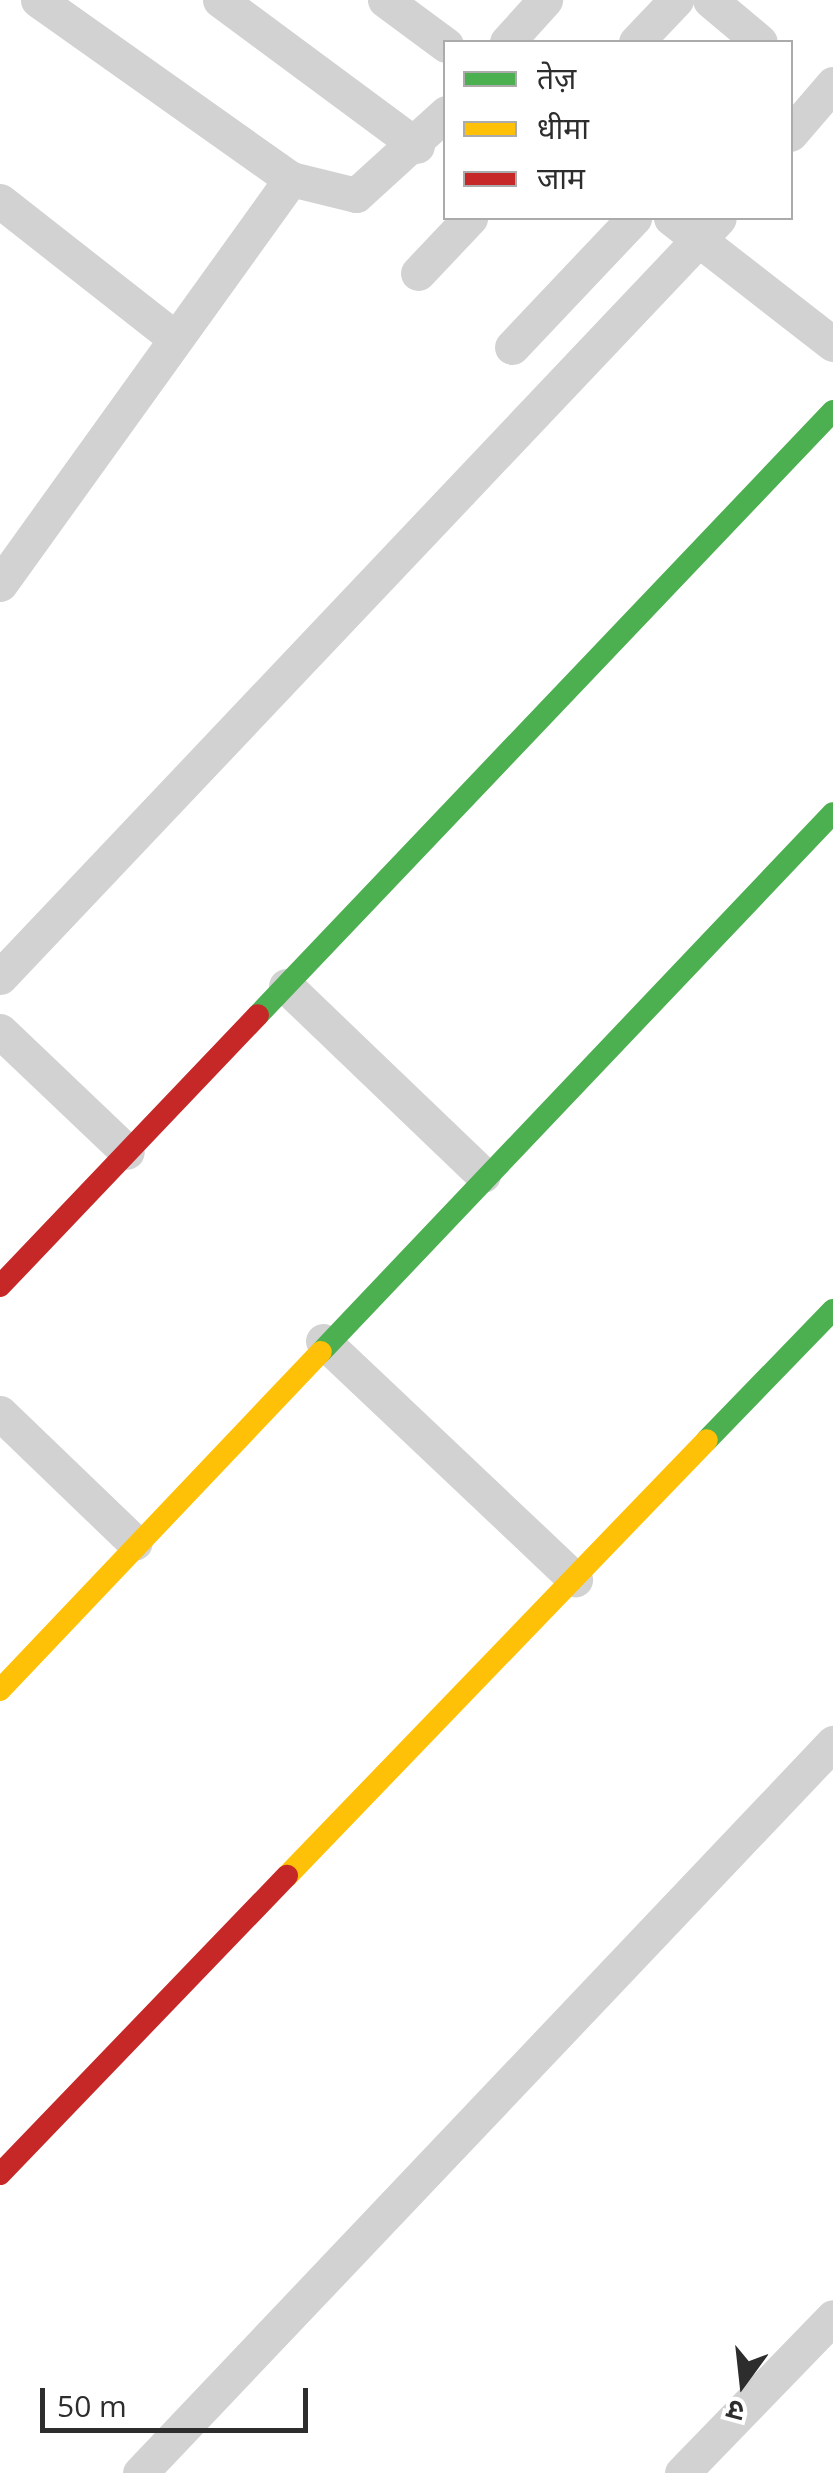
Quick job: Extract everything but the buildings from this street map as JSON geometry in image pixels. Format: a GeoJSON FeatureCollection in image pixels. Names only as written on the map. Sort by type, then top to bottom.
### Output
{"type":"FeatureCollection","features":[{"type":"Feature","properties":{"kind":"street"},"geometry":{"type":"LineString","coordinates":[[38,0],[291,179],[356,196],[417,146],[443,116]]}},
{"type":"Feature","properties":{"kind":"street"},"geometry":{"type":"LineString","coordinates":[[220,0],[417,146]]}},
{"type":"Feature","properties":{"kind":"street"},"geometry":{"type":"LineString","coordinates":[[385,0],[443,43]]}},
{"type":"Feature","properties":{"kind":"street"},"geometry":{"type":"LineString","coordinates":[[638,40],[676,0]]}},
{"type":"Feature","properties":{"kind":"street"},"geometry":{"type":"LineString","coordinates":[[710,0],[758,40]]}},
{"type":"Feature","properties":{"kind":"street"},"geometry":{"type":"LineString","coordinates":[[509,40],[539,2]]}},
{"type":"Feature","properties":{"kind":"street"},"geometry":{"type":"LineString","coordinates":[[793,131],[833,84]]}},
{"type":"Feature","properties":{"kind":"street"},"geometry":{"type":"LineString","coordinates":[[0,584],[172,336],[291,179]]}},
{"type":"Feature","properties":{"kind":"street"},"geometry":{"type":"LineString","coordinates":[[0,201],[172,336]]}},
{"type":"Feature","properties":{"kind":"street"},"geometry":{"type":"LineString","coordinates":[[418,273],[468,220]]}},
{"type":"Feature","properties":{"kind":"street"},"geometry":{"type":"LineString","coordinates":[[512,346],[632,220]]}},
{"type":"Feature","properties":{"kind":"street"},"geometry":{"type":"LineString","coordinates":[[678,220],[709,229],[833,344]]}},
{"type":"Feature","properties":{"kind":"street"},"geometry":{"type":"LineString","coordinates":[[0,977],[709,229]]}},
{"type":"Feature","properties":{"kind":"street"},"geometry":{"type":"LineString","coordinates":[[0,1286],[833,411]]}},
{"type":"Feature","properties":{"kind":"street"},"geometry":{"type":"LineString","coordinates":[[0,1690],[323,1340],[833,813]]}},
{"type":"Feature","properties":{"kind":"street"},"geometry":{"type":"LineString","coordinates":[[286,986],[483,1175]]}},
{"type":"Feature","properties":{"kind":"street"},"geometry":{"type":"LineString","coordinates":[[0,1032],[126,1152]]}},
{"type":"Feature","properties":{"kind":"street"},"geometry":{"type":"LineString","coordinates":[[4,2162],[833,1310]]}},
{"type":"Feature","properties":{"kind":"street"},"geometry":{"type":"LineString","coordinates":[[323,1340],[575,1579]]}},
{"type":"Feature","properties":{"kind":"street"},"geometry":{"type":"LineString","coordinates":[[0,1413],[135,1543]]}},
{"type":"Feature","properties":{"kind":"street"},"geometry":{"type":"LineString","coordinates":[[140,2473],[833,1743]]}},
{"type":"Feature","properties":{"kind":"street"},"geometry":{"type":"LineString","coordinates":[[682,2473],[833,2317]]}},
{"type":"Feature","properties":{"kind":"traffic: fast"},"geometry":{"type":"LineString","coordinates":[[258,1015],[833,411]]}},
{"type":"Feature","properties":{"kind":"traffic: fast"},"geometry":{"type":"LineString","coordinates":[[321,1352],[833,813]]}},
{"type":"Feature","properties":{"kind":"traffic: fast"},"geometry":{"type":"LineString","coordinates":[[707,1440],[833,1310]]}},
{"type":"Feature","properties":{"kind":"traffic: slow"},"geometry":{"type":"LineString","coordinates":[[0,1690],[321,1352]]}},
{"type":"Feature","properties":{"kind":"traffic: slow"},"geometry":{"type":"LineString","coordinates":[[287,1876],[707,1440]]}},
{"type":"Feature","properties":{"kind":"traffic: jam"},"geometry":{"type":"LineString","coordinates":[[0,1286],[258,1015]]}},
{"type":"Feature","properties":{"kind":"traffic: jam"},"geometry":{"type":"LineString","coordinates":[[0,2174],[287,1876]]}}]}
